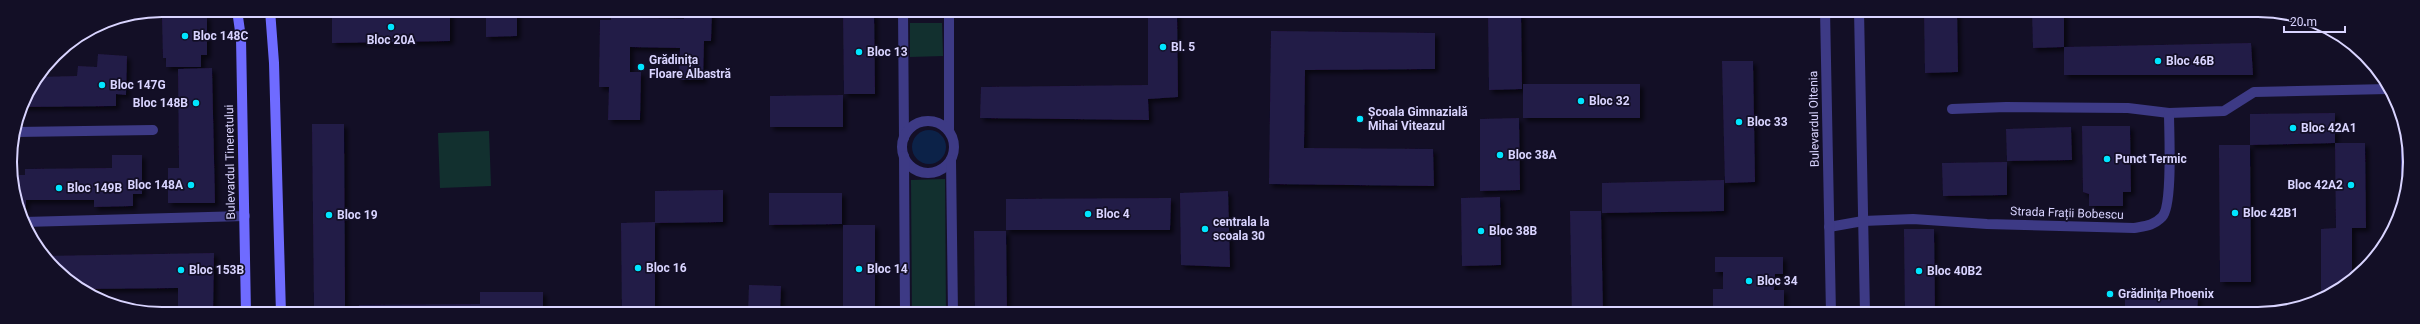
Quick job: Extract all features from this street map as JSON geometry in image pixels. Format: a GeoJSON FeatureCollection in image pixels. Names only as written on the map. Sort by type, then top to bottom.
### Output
{"type":"FeatureCollection","features":[{"type":"Feature","properties":{"kind":"main road","name":"Bulevardul Tineretului"},"geometry":{"type":"LineString","coordinates":[[238,17],[241,38],[246,307]]}},
{"type":"Feature","properties":{"kind":"main road"},"geometry":{"type":"LineString","coordinates":[[271,17],[274,63],[281,307]]}},
{"type":"Feature","properties":{"kind":"street"},"geometry":{"type":"LineString","coordinates":[[903,17],[904,138],[902,146],[904,156],[905,307]]}},
{"type":"Feature","properties":{"kind":"street"},"geometry":{"type":"LineString","coordinates":[[949,17],[949,131],[954,143],[951,160],[953,307]]}},
{"type":"Feature","properties":{"kind":"street","name":"Bulevardul Oltenia"},"geometry":{"type":"LineString","coordinates":[[1825,17],[1831,307]]}},
{"type":"Feature","properties":{"kind":"street"},"geometry":{"type":"LineString","coordinates":[[1859,17],[1859,96],[1865,307]]}},
{"type":"Feature","properties":{"kind":"street"},"geometry":{"type":"LineString","coordinates":[[1952,109],[2006,107],[2128,108],[2169,113],[2224,111],[2254,92],[2384,89]]}},
{"type":"Feature","properties":{"kind":"street","name":"Strada Frații Bobescu"},"geometry":{"type":"LineString","coordinates":[[1863,221],[1913,219],[1987,224],[2134,228],[2152,225],[2163,216],[2169,196],[2169,113]]}},
{"type":"Feature","properties":{"kind":"street"},"geometry":{"type":"LineString","coordinates":[[904,138],[910,129],[924,121],[938,122],[949,131]]}},
{"type":"Feature","properties":{"kind":"street"},"geometry":{"type":"LineString","coordinates":[[20,132],[153,130]]}},
{"type":"Feature","properties":{"kind":"street"},"geometry":{"type":"LineString","coordinates":[[904,156],[908,164],[924,173],[939,171],[951,160]]}},
{"type":"Feature","properties":{"kind":"street"},"geometry":{"type":"LineString","coordinates":[[30,222],[245,216]]}},
{"type":"Feature","properties":{"kind":"street"},"geometry":{"type":"LineString","coordinates":[[1829,227],[1863,221]]}},
{"type":"Feature","properties":{"kind":"green space"},"geometry":{"type":"Polygon","coordinates":[[[910,23],[942,23],[943,56],[910,57],[910,23]]]}},
{"type":"Feature","properties":{"kind":"green space"},"geometry":{"type":"Polygon","coordinates":[[[489,131],[491,186],[440,188],[438,133],[489,131]]]}},
{"type":"Feature","properties":{"kind":"green space"},"geometry":{"type":"Polygon","coordinates":[[[945,179],[946,307],[912,307],[911,180],[945,179]]]}},
{"type":"Feature","properties":{"kind":"water"},"geometry":{"type":"Polygon","coordinates":[[[932,130],[939,132],[944,137],[946,147],[944,157],[939,162],[926,164],[919,162],[914,157],[912,144],[914,137],[919,132],[932,130]]]}},
{"type":"Feature","properties":{"kind":"building","name":"Bloc 148C"},"geometry":{"type":"Polygon","coordinates":[[[162,17],[207,17],[207,55],[201,55],[201,67],[166,67],[166,58],[163,58],[162,17]]]}},
{"type":"Feature","properties":{"kind":"building","name":"Bloc 20A"},"geometry":{"type":"Polygon","coordinates":[[[332,17],[450,17],[450,41],[332,43],[332,17]]]}},
{"type":"Feature","properties":{"kind":"building"},"geometry":{"type":"Polygon","coordinates":[[[486,17],[517,17],[517,36],[486,37],[486,17]]]}},
{"type":"Feature","properties":{"kind":"building"},"geometry":{"type":"Polygon","coordinates":[[[611,17],[684,19],[684,17],[712,17],[711,41],[704,41],[703,80],[679,80],[680,48],[630,47],[630,72],[641,72],[640,120],[608,120],[609,87],[599,87],[600,20],[611,20],[611,17]]]}},
{"type":"Feature","properties":{"kind":"building","name":"Bloc 13"},"geometry":{"type":"Polygon","coordinates":[[[843,17],[874,17],[875,94],[844,94],[843,17]]]}},
{"type":"Feature","properties":{"kind":"building","name":"Bl. 5"},"geometry":{"type":"Polygon","coordinates":[[[1148,17],[1177,17],[1178,97],[1148,99],[1149,120],[980,118],[981,87],[1148,85],[1148,17]]]}},
{"type":"Feature","properties":{"kind":"building"},"geometry":{"type":"Polygon","coordinates":[[[1488,17],[1521,17],[1522,89],[1489,90],[1488,17]]]}},
{"type":"Feature","properties":{"kind":"building"},"geometry":{"type":"Polygon","coordinates":[[[1924,17],[1957,17],[1958,72],[1925,73],[1924,17]]]}},
{"type":"Feature","properties":{"kind":"building"},"geometry":{"type":"Polygon","coordinates":[[[2032,17],[2064,17],[2064,47],[2033,48],[2032,17]]]}},
{"type":"Feature","properties":{"kind":"building"},"geometry":{"type":"Polygon","coordinates":[[[1271,31],[1435,33],[1435,69],[1305,70],[1304,148],[1433,149],[1434,186],[1269,184],[1271,31]]]}},
{"type":"Feature","properties":{"kind":"building","name":"Bloc 46B"},"geometry":{"type":"Polygon","coordinates":[[[2251,43],[2253,75],[2064,75],[2064,47],[2251,43]]]}},
{"type":"Feature","properties":{"kind":"building","name":"Bloc 147G"},"geometry":{"type":"Polygon","coordinates":[[[98,54],[127,56],[126,95],[116,94],[116,106],[28,107],[36,89],[45,77],[77,76],[78,66],[97,67],[98,54]]]}},
{"type":"Feature","properties":{"kind":"building","name":"Bloc 33"},"geometry":{"type":"Polygon","coordinates":[[[1722,61],[1753,61],[1755,182],[1725,183],[1722,61]]]}},
{"type":"Feature","properties":{"kind":"building"},"geometry":{"type":"Polygon","coordinates":[[[212,68],[215,203],[168,203],[168,168],[179,168],[178,69],[212,68]]]}},
{"type":"Feature","properties":{"kind":"building","name":"Bloc 32"},"geometry":{"type":"Polygon","coordinates":[[[1523,84],[1640,84],[1640,118],[1523,118],[1523,84]]]}},
{"type":"Feature","properties":{"kind":"building"},"geometry":{"type":"Polygon","coordinates":[[[843,95],[843,127],[770,127],[770,96],[843,95]]]}},
{"type":"Feature","properties":{"kind":"building","name":"Bloc 42A1"},"geometry":{"type":"Polygon","coordinates":[[[2335,113],[2335,143],[2250,145],[2250,114],[2335,113]]]}},
{"type":"Feature","properties":{"kind":"building","name":"Bloc 38A"},"geometry":{"type":"Polygon","coordinates":[[[1519,118],[1520,190],[1480,191],[1480,119],[1519,118]]]}},
{"type":"Feature","properties":{"kind":"building","name":"Bloc 19"},"geometry":{"type":"Polygon","coordinates":[[[312,124],[344,124],[345,306],[314,307],[312,124]]]}},
{"type":"Feature","properties":{"kind":"building","name":"Punct Termic"},"geometry":{"type":"Polygon","coordinates":[[[2082,126],[2130,126],[2131,192],[2123,192],[2123,206],[2089,206],[2089,194],[2083,192],[2082,126]]]}},
{"type":"Feature","properties":{"kind":"building"},"geometry":{"type":"Polygon","coordinates":[[[2071,127],[2072,160],[2007,161],[2006,129],[2071,127]]]}},
{"type":"Feature","properties":{"kind":"building"},"geometry":{"type":"Polygon","coordinates":[[[2335,143],[2365,143],[2366,228],[2352,228],[2352,272],[2339,283],[2321,292],[2321,229],[2336,228],[2335,143]]]}},
{"type":"Feature","properties":{"kind":"building","name":"Bloc 42B1"},"geometry":{"type":"Polygon","coordinates":[[[2219,145],[2250,145],[2251,282],[2220,282],[2219,145]]]}},
{"type":"Feature","properties":{"kind":"building"},"geometry":{"type":"Polygon","coordinates":[[[112,155],[142,155],[142,194],[133,194],[133,206],[94,207],[94,200],[26,200],[26,207],[24,207],[17,175],[25,175],[25,169],[112,168],[112,155]]]}},
{"type":"Feature","properties":{"kind":"building"},"geometry":{"type":"Polygon","coordinates":[[[2007,162],[2007,195],[1943,196],[1942,163],[2007,162]]]}},
{"type":"Feature","properties":{"kind":"building"},"geometry":{"type":"Polygon","coordinates":[[[1724,180],[1724,211],[1602,213],[1602,183],[1724,180]]]}},
{"type":"Feature","properties":{"kind":"building"},"geometry":{"type":"Polygon","coordinates":[[[723,190],[723,222],[655,223],[655,191],[723,190]]]}},
{"type":"Feature","properties":{"kind":"building","name":"centrala la scoala 30"},"geometry":{"type":"Polygon","coordinates":[[[1228,191],[1230,267],[1181,265],[1180,193],[1228,191]]]}},
{"type":"Feature","properties":{"kind":"building"},"geometry":{"type":"Polygon","coordinates":[[[769,193],[842,193],[842,224],[769,225],[769,193]]]}},
{"type":"Feature","properties":{"kind":"building","name":"Bloc 38B"},"geometry":{"type":"Polygon","coordinates":[[[1500,197],[1501,265],[1462,266],[1461,198],[1500,197]]]}},
{"type":"Feature","properties":{"kind":"building","name":"Bloc 4"},"geometry":{"type":"Polygon","coordinates":[[[1171,198],[1170,230],[1006,230],[1006,199],[1171,198]]]}},
{"type":"Feature","properties":{"kind":"building"},"geometry":{"type":"Polygon","coordinates":[[[1570,211],[1601,211],[1603,307],[1572,307],[1570,211]]]}},
{"type":"Feature","properties":{"kind":"building"},"geometry":{"type":"Polygon","coordinates":[[[655,222],[655,307],[622,307],[621,223],[655,222]]]}},
{"type":"Feature","properties":{"kind":"building","name":"Bloc 14"},"geometry":{"type":"Polygon","coordinates":[[[843,225],[875,225],[875,307],[843,307],[843,225]]]}},
{"type":"Feature","properties":{"kind":"building","name":"Bloc 40B2"},"geometry":{"type":"Polygon","coordinates":[[[1904,229],[1934,229],[1935,307],[1905,307],[1904,229]]]}},
{"type":"Feature","properties":{"kind":"building"},"geometry":{"type":"Polygon","coordinates":[[[974,231],[1006,231],[1007,307],[975,307],[974,231]]]}},
{"type":"Feature","properties":{"kind":"building"},"geometry":{"type":"Polygon","coordinates":[[[214,253],[213,307],[178,307],[178,288],[91,289],[66,271],[51,256],[214,253]]]}},
{"type":"Feature","properties":{"kind":"building","name":"Bloc 34"},"geometry":{"type":"Polygon","coordinates":[[[1715,257],[1783,257],[1783,274],[1775,274],[1774,290],[1784,290],[1784,307],[1713,307],[1713,289],[1723,289],[1723,272],[1715,272],[1715,257]]]}},
{"type":"Feature","properties":{"kind":"building"},"geometry":{"type":"Polygon","coordinates":[[[749,285],[781,286],[780,307],[748,307],[749,285]]]}},
{"type":"Feature","properties":{"kind":"building"},"geometry":{"type":"Polygon","coordinates":[[[2125,289],[2158,290],[2158,296],[2198,297],[2197,307],[2125,307],[2125,289]]]}},
{"type":"Feature","properties":{"kind":"building"},"geometry":{"type":"Polygon","coordinates":[[[480,292],[543,292],[543,307],[359,307],[359,305],[480,304],[480,292]]]}},
{"type":"Feature","properties":{"kind":"place","name":"Bloc 20A"},"geometry":{"type":"Point","coordinates":[391,27]}},
{"type":"Feature","properties":{"kind":"place","name":"Bloc 148C"},"geometry":{"type":"Point","coordinates":[185,36]}},
{"type":"Feature","properties":{"kind":"place","name":"Bl. 5"},"geometry":{"type":"Point","coordinates":[1163,47]}},
{"type":"Feature","properties":{"kind":"place","name":"Bloc 13"},"geometry":{"type":"Point","coordinates":[859,52]}},
{"type":"Feature","properties":{"kind":"place","name":"Bloc 46B"},"geometry":{"type":"Point","coordinates":[2158,61]}},
{"type":"Feature","properties":{"kind":"place","name":"Grădinița Floare Albastră"},"geometry":{"type":"Point","coordinates":[641,67]}},
{"type":"Feature","properties":{"kind":"place","name":"Bloc 147G"},"geometry":{"type":"Point","coordinates":[102,85]}},
{"type":"Feature","properties":{"kind":"place","name":"Bloc 32"},"geometry":{"type":"Point","coordinates":[1581,101]}},
{"type":"Feature","properties":{"kind":"place","name":"Bloc 148B"},"geometry":{"type":"Point","coordinates":[196,103]}},
{"type":"Feature","properties":{"kind":"place","name":"Școala Gimnazială Mihai Viteazul"},"geometry":{"type":"Point","coordinates":[1360,119]}},
{"type":"Feature","properties":{"kind":"place","name":"Bloc 33"},"geometry":{"type":"Point","coordinates":[1739,122]}},
{"type":"Feature","properties":{"kind":"place","name":"Bloc 42A1"},"geometry":{"type":"Point","coordinates":[2293,128]}},
{"type":"Feature","properties":{"kind":"place","name":"Bloc 38A"},"geometry":{"type":"Point","coordinates":[1500,155]}},
{"type":"Feature","properties":{"kind":"place","name":"Punct Termic"},"geometry":{"type":"Point","coordinates":[2107,159]}},
{"type":"Feature","properties":{"kind":"place","name":"Bloc 148A"},"geometry":{"type":"Point","coordinates":[191,185]}},
{"type":"Feature","properties":{"kind":"place","name":"Bloc 42A2"},"geometry":{"type":"Point","coordinates":[2351,185]}},
{"type":"Feature","properties":{"kind":"place","name":"Bloc 149B"},"geometry":{"type":"Point","coordinates":[59,188]}},
{"type":"Feature","properties":{"kind":"place","name":"Bloc 42B1"},"geometry":{"type":"Point","coordinates":[2235,213]}},
{"type":"Feature","properties":{"kind":"place","name":"Bloc 4"},"geometry":{"type":"Point","coordinates":[1088,214]}},
{"type":"Feature","properties":{"kind":"place","name":"Bloc 19"},"geometry":{"type":"Point","coordinates":[329,215]}},
{"type":"Feature","properties":{"kind":"place","name":"centrala la scoala 30"},"geometry":{"type":"Point","coordinates":[1205,229]}},
{"type":"Feature","properties":{"kind":"place","name":"Bloc 38B"},"geometry":{"type":"Point","coordinates":[1481,231]}},
{"type":"Feature","properties":{"kind":"place","name":"Bloc 16"},"geometry":{"type":"Point","coordinates":[638,268]}},
{"type":"Feature","properties":{"kind":"place","name":"Bloc 14"},"geometry":{"type":"Point","coordinates":[859,269]}},
{"type":"Feature","properties":{"kind":"place","name":"Bloc 153B"},"geometry":{"type":"Point","coordinates":[181,270]}},
{"type":"Feature","properties":{"kind":"place","name":"Bloc 40B2"},"geometry":{"type":"Point","coordinates":[1919,271]}},
{"type":"Feature","properties":{"kind":"place","name":"Bloc 34"},"geometry":{"type":"Point","coordinates":[1749,281]}},
{"type":"Feature","properties":{"kind":"place","name":"Grădinița Phoenix"},"geometry":{"type":"Point","coordinates":[2110,294]}}]}
